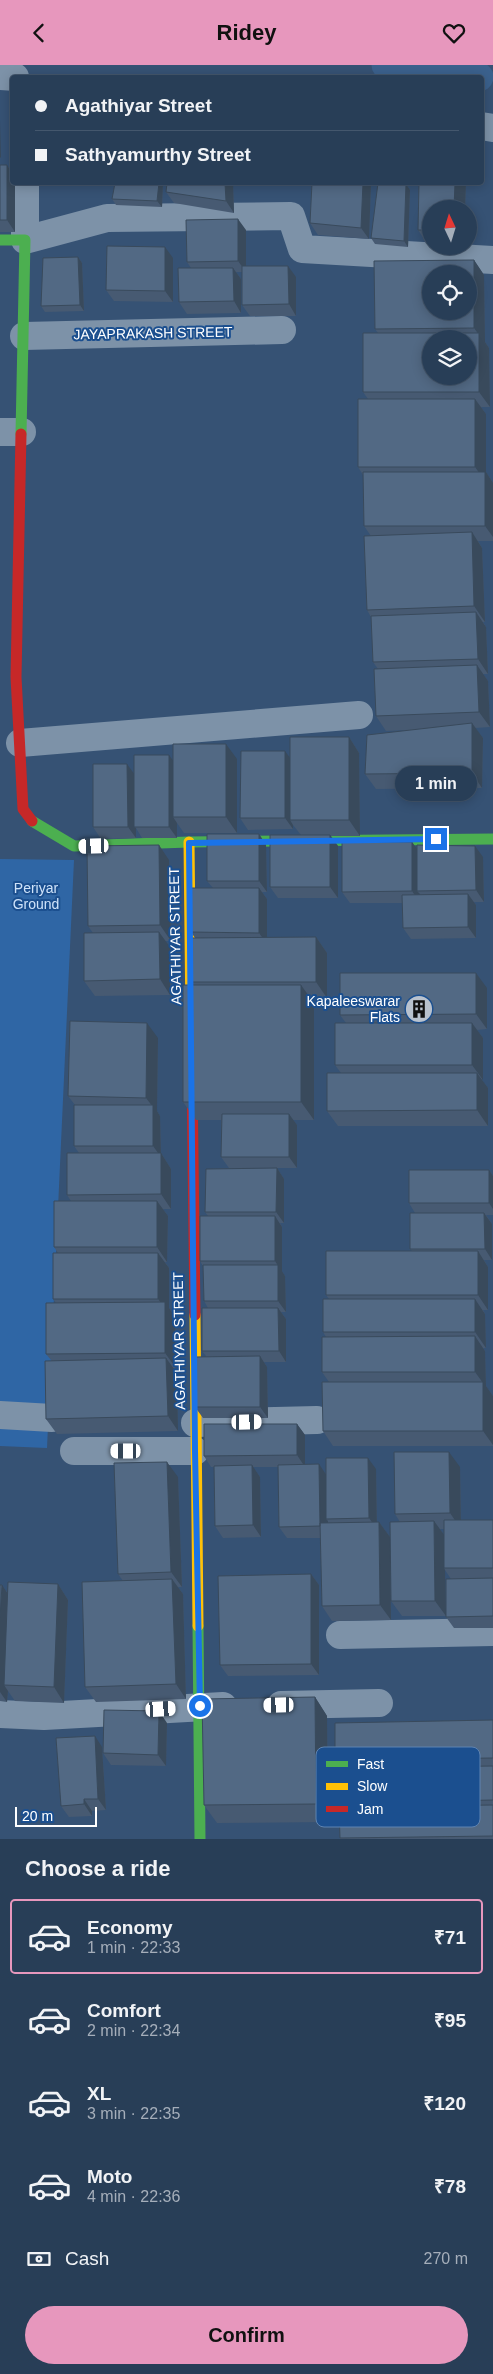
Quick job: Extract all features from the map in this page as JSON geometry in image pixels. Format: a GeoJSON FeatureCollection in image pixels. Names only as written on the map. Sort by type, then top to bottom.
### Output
{"type":"FeatureCollection","features":[{"type":"Feature","properties":{"kind":"street"},"geometry":{"type":"LineString","coordinates":[[14,185],[13,240],[24,337],[11,432],[8,677],[20,743],[23,809],[33,823],[74,846],[493,839]]}},
{"type":"Feature","properties":{"kind":"street"},"geometry":{"type":"LineString","coordinates":[[13,240],[107,218],[291,216],[302,249],[493,260]]}},
{"type":"Feature","properties":{"kind":"street","name":"JAYAPRAKASH STREET"},"geometry":{"type":"LineString","coordinates":[[24,337],[282,330]]}},
{"type":"Feature","properties":{"kind":"street"},"geometry":{"type":"LineString","coordinates":[[20,743],[358,715]]}},
{"type":"Feature","properties":{"kind":"street","name":"AGATHIYAR STREET"},"geometry":{"type":"LineString","coordinates":[[189,843],[191,1039]]}},
{"type":"Feature","properties":{"kind":"street","name":"AGATHIYAR STREET"},"geometry":{"type":"LineString","coordinates":[[192,1069],[200,1839]]}},
{"type":"Feature","properties":{"kind":"street"},"geometry":{"type":"LineString","coordinates":[[0,1415],[52,1418]]}},
{"type":"Feature","properties":{"kind":"street"},"geometry":{"type":"LineString","coordinates":[[195,1423],[318,1420]]}},
{"type":"Feature","properties":{"kind":"street"},"geometry":{"type":"LineString","coordinates":[[74,1451],[195,1451]]}},
{"type":"Feature","properties":{"kind":"street"},"geometry":{"type":"LineString","coordinates":[[340,1635],[493,1632]]}},
{"type":"Feature","properties":{"kind":"street"},"geometry":{"type":"LineString","coordinates":[[0,1714],[44,1716],[200,1706],[379,1703]]}},
{"type":"Feature","properties":{"kind":"green space","name":"Periyar Ground"},"geometry":{"type":"Polygon","coordinates":[[[0,859],[74,860],[47,1448],[0,1446],[0,859]]]}},
{"type":"Feature","properties":{"kind":"building"},"geometry":{"type":"Polygon","coordinates":[[[0,165],[7,165],[7,220],[0,220],[0,165]]]}},
{"type":"Feature","properties":{"kind":"building"},"geometry":{"type":"Polygon","coordinates":[[[115,185],[159,185],[157,201],[112,199],[115,185]]]}},
{"type":"Feature","properties":{"kind":"building"},"geometry":{"type":"Polygon","coordinates":[[[167,185],[225,185],[226,201],[166,192],[167,185]]]}},
{"type":"Feature","properties":{"kind":"building"},"geometry":{"type":"Polygon","coordinates":[[[312,185],[363,185],[361,228],[310,223],[312,185]]]}},
{"type":"Feature","properties":{"kind":"building"},"geometry":{"type":"Polygon","coordinates":[[[378,185],[406,185],[404,241],[371,238],[378,185]]]}},
{"type":"Feature","properties":{"kind":"building"},"geometry":{"type":"Polygon","coordinates":[[[419,185],[455,185],[454,200],[422,200],[422,230],[418,230],[419,185]]]}},
{"type":"Feature","properties":{"kind":"building"},"geometry":{"type":"Polygon","coordinates":[[[238,219],[238,261],[187,262],[186,220],[238,219]]]}},
{"type":"Feature","properties":{"kind":"building"},"geometry":{"type":"Polygon","coordinates":[[[107,246],[165,247],[165,291],[106,290],[107,246]]]}},
{"type":"Feature","properties":{"kind":"building"},"geometry":{"type":"Polygon","coordinates":[[[78,257],[80,305],[41,306],[43,258],[78,257]]]}},
{"type":"Feature","properties":{"kind":"building"},"geometry":{"type":"Polygon","coordinates":[[[474,260],[474,265],[422,265],[422,320],[474,320],[474,328],[375,329],[374,261],[474,260]]]}},
{"type":"Feature","properties":{"kind":"building"},"geometry":{"type":"Polygon","coordinates":[[[242,266],[288,266],[289,304],[242,305],[242,266]]]}},
{"type":"Feature","properties":{"kind":"building"},"geometry":{"type":"Polygon","coordinates":[[[178,268],[233,268],[234,301],[179,302],[178,268]]]}},
{"type":"Feature","properties":{"kind":"building"},"geometry":{"type":"Polygon","coordinates":[[[363,333],[422,333],[422,385],[477,385],[477,333],[479,333],[479,392],[363,392],[363,333]]]}},
{"type":"Feature","properties":{"kind":"building"},"geometry":{"type":"Polygon","coordinates":[[[358,399],[475,399],[475,467],[358,467],[358,399]]]}},
{"type":"Feature","properties":{"kind":"building"},"geometry":{"type":"Polygon","coordinates":[[[363,472],[485,472],[485,526],[364,526],[363,472]]]}},
{"type":"Feature","properties":{"kind":"building"},"geometry":{"type":"Polygon","coordinates":[[[472,532],[474,606],[367,610],[364,536],[472,532]]]}},
{"type":"Feature","properties":{"kind":"building"},"geometry":{"type":"Polygon","coordinates":[[[476,612],[478,659],[373,662],[371,616],[476,612]]]}},
{"type":"Feature","properties":{"kind":"building"},"geometry":{"type":"Polygon","coordinates":[[[477,665],[479,712],[376,716],[374,669],[477,665]]]}},
{"type":"Feature","properties":{"kind":"building"},"geometry":{"type":"Polygon","coordinates":[[[472,723],[472,773],[365,774],[367,735],[472,723]]]}},
{"type":"Feature","properties":{"kind":"building"},"geometry":{"type":"Polygon","coordinates":[[[290,737],[349,737],[349,820],[290,820],[290,737]]]}},
{"type":"Feature","properties":{"kind":"building"},"geometry":{"type":"Polygon","coordinates":[[[173,744],[226,744],[226,817],[173,817],[173,744]]]}},
{"type":"Feature","properties":{"kind":"building"},"geometry":{"type":"Polygon","coordinates":[[[241,751],[285,751],[285,818],[240,818],[241,751]]]}},
{"type":"Feature","properties":{"kind":"building"},"geometry":{"type":"Polygon","coordinates":[[[134,755],[169,755],[169,827],[134,827],[134,755]]]}},
{"type":"Feature","properties":{"kind":"building"},"geometry":{"type":"Polygon","coordinates":[[[93,764],[127,764],[128,827],[93,827],[93,764]]]}},
{"type":"Feature","properties":{"kind":"building"},"geometry":{"type":"Polygon","coordinates":[[[207,834],[259,834],[259,881],[207,881],[207,834]]]}},
{"type":"Feature","properties":{"kind":"building"},"geometry":{"type":"Polygon","coordinates":[[[270,835],[330,835],[330,887],[270,887],[270,835]]]}},
{"type":"Feature","properties":{"kind":"building"},"geometry":{"type":"Polygon","coordinates":[[[342,842],[412,842],[412,891],[342,892],[342,842]]]}},
{"type":"Feature","properties":{"kind":"building"},"geometry":{"type":"Polygon","coordinates":[[[159,845],[160,925],[88,926],[87,846],[159,845]]]}},
{"type":"Feature","properties":{"kind":"building"},"geometry":{"type":"Polygon","coordinates":[[[417,845],[475,846],[476,890],[417,891],[417,845]]]}},
{"type":"Feature","properties":{"kind":"building"},"geometry":{"type":"Polygon","coordinates":[[[191,888],[259,888],[259,933],[191,932],[191,888]]]}},
{"type":"Feature","properties":{"kind":"building"},"geometry":{"type":"Polygon","coordinates":[[[468,894],[468,927],[403,928],[402,895],[468,894]]]}},
{"type":"Feature","properties":{"kind":"building"},"geometry":{"type":"Polygon","coordinates":[[[159,932],[160,979],[84,981],[84,933],[159,932]]]}},
{"type":"Feature","properties":{"kind":"building"},"geometry":{"type":"Polygon","coordinates":[[[316,937],[316,982],[191,982],[190,938],[316,937]]]}},
{"type":"Feature","properties":{"kind":"building"},"geometry":{"type":"Polygon","coordinates":[[[340,973],[476,973],[476,1014],[340,1015],[340,973]]]}},
{"type":"Feature","properties":{"kind":"building"},"geometry":{"type":"Polygon","coordinates":[[[183,985],[301,985],[301,1102],[183,1102],[183,985]]]}},
{"type":"Feature","properties":{"kind":"building"},"geometry":{"type":"Polygon","coordinates":[[[70,1021],[147,1023],[146,1098],[68,1096],[70,1021]]]}},
{"type":"Feature","properties":{"kind":"building"},"geometry":{"type":"Polygon","coordinates":[[[335,1023],[472,1023],[472,1065],[335,1065],[335,1023]]]}},
{"type":"Feature","properties":{"kind":"building"},"geometry":{"type":"Polygon","coordinates":[[[327,1073],[477,1073],[477,1110],[327,1111],[327,1073]]]}},
{"type":"Feature","properties":{"kind":"building"},"geometry":{"type":"Polygon","coordinates":[[[74,1105],[153,1105],[153,1146],[74,1146],[74,1105]]]}},
{"type":"Feature","properties":{"kind":"building"},"geometry":{"type":"Polygon","coordinates":[[[222,1114],[289,1114],[289,1157],[221,1157],[222,1114]]]}},
{"type":"Feature","properties":{"kind":"building"},"geometry":{"type":"Polygon","coordinates":[[[67,1153],[161,1153],[161,1194],[67,1195],[67,1153]]]}},
{"type":"Feature","properties":{"kind":"building"},"geometry":{"type":"Polygon","coordinates":[[[277,1168],[276,1212],[205,1212],[206,1169],[277,1168]]]}},
{"type":"Feature","properties":{"kind":"building"},"geometry":{"type":"Polygon","coordinates":[[[409,1170],[489,1170],[489,1203],[409,1203],[409,1170]]]}},
{"type":"Feature","properties":{"kind":"building"},"geometry":{"type":"Polygon","coordinates":[[[54,1201],[157,1201],[157,1247],[54,1247],[54,1201]]]}},
{"type":"Feature","properties":{"kind":"building"},"geometry":{"type":"Polygon","coordinates":[[[410,1213],[484,1213],[485,1249],[410,1249],[410,1213]]]}},
{"type":"Feature","properties":{"kind":"building"},"geometry":{"type":"Polygon","coordinates":[[[200,1216],[275,1216],[275,1261],[200,1261],[200,1216]]]}},
{"type":"Feature","properties":{"kind":"building"},"geometry":{"type":"Polygon","coordinates":[[[326,1251],[478,1251],[478,1295],[326,1295],[326,1251]]]}},
{"type":"Feature","properties":{"kind":"building"},"geometry":{"type":"Polygon","coordinates":[[[53,1253],[158,1253],[158,1299],[53,1299],[53,1253]]]}},
{"type":"Feature","properties":{"kind":"building"},"geometry":{"type":"Polygon","coordinates":[[[203,1265],[278,1265],[278,1301],[204,1301],[203,1265]]]}},
{"type":"Feature","properties":{"kind":"building"},"geometry":{"type":"Polygon","coordinates":[[[323,1299],[475,1299],[475,1332],[323,1332],[323,1299]]]}},
{"type":"Feature","properties":{"kind":"building"},"geometry":{"type":"Polygon","coordinates":[[[165,1302],[165,1353],[46,1354],[46,1303],[165,1302]]]}},
{"type":"Feature","properties":{"kind":"building"},"geometry":{"type":"Polygon","coordinates":[[[202,1308],[278,1308],[279,1351],[202,1351],[202,1308]]]}},
{"type":"Feature","properties":{"kind":"building"},"geometry":{"type":"Polygon","coordinates":[[[475,1336],[475,1372],[322,1372],[322,1337],[475,1336]]]}},
{"type":"Feature","properties":{"kind":"building"},"geometry":{"type":"Polygon","coordinates":[[[260,1356],[260,1407],[195,1407],[195,1357],[260,1356]]]}},
{"type":"Feature","properties":{"kind":"building"},"geometry":{"type":"Polygon","coordinates":[[[166,1358],[168,1416],[46,1419],[45,1361],[166,1358]]]}},
{"type":"Feature","properties":{"kind":"building"},"geometry":{"type":"Polygon","coordinates":[[[322,1382],[483,1382],[483,1431],[323,1431],[322,1382]]]}},
{"type":"Feature","properties":{"kind":"building"},"geometry":{"type":"Polygon","coordinates":[[[204,1424],[297,1424],[297,1455],[204,1456],[204,1424]]]}},
{"type":"Feature","properties":{"kind":"building"},"geometry":{"type":"Polygon","coordinates":[[[394,1452],[449,1452],[450,1513],[395,1514],[394,1452]]]}},
{"type":"Feature","properties":{"kind":"building"},"geometry":{"type":"Polygon","coordinates":[[[326,1458],[368,1458],[369,1518],[326,1519],[326,1458]]]}},
{"type":"Feature","properties":{"kind":"building"},"geometry":{"type":"Polygon","coordinates":[[[167,1462],[171,1572],[118,1574],[114,1463],[167,1462]]]}},
{"type":"Feature","properties":{"kind":"building"},"geometry":{"type":"Polygon","coordinates":[[[319,1464],[320,1526],[279,1527],[278,1465],[319,1464]]]}},
{"type":"Feature","properties":{"kind":"building"},"geometry":{"type":"Polygon","coordinates":[[[252,1465],[253,1525],[215,1526],[214,1466],[252,1465]]]}},
{"type":"Feature","properties":{"kind":"building"},"geometry":{"type":"Polygon","coordinates":[[[444,1520],[493,1520],[493,1568],[444,1568],[444,1520]]]}},
{"type":"Feature","properties":{"kind":"building"},"geometry":{"type":"Polygon","coordinates":[[[434,1521],[435,1601],[391,1601],[390,1522],[434,1521]]]}},
{"type":"Feature","properties":{"kind":"building"},"geometry":{"type":"Polygon","coordinates":[[[379,1522],[380,1605],[322,1606],[320,1523],[379,1522]]]}},
{"type":"Feature","properties":{"kind":"building"},"geometry":{"type":"Polygon","coordinates":[[[311,1574],[311,1664],[220,1665],[218,1576],[311,1574]]]}},
{"type":"Feature","properties":{"kind":"building"},"geometry":{"type":"Polygon","coordinates":[[[493,1578],[493,1616],[446,1617],[446,1579],[493,1578]]]}},
{"type":"Feature","properties":{"kind":"building"},"geometry":{"type":"Polygon","coordinates":[[[172,1579],[176,1684],[85,1687],[82,1582],[172,1579]]]}},
{"type":"Feature","properties":{"kind":"building"},"geometry":{"type":"Polygon","coordinates":[[[8,1582],[58,1584],[54,1687],[4,1685],[8,1582]]]}},
{"type":"Feature","properties":{"kind":"building"},"geometry":{"type":"Polygon","coordinates":[[[0,1585],[2,1585],[0,1618],[0,1585]]]}},
{"type":"Feature","properties":{"kind":"building"},"geometry":{"type":"Polygon","coordinates":[[[315,1697],[316,1804],[204,1805],[202,1699],[315,1697]]]}},
{"type":"Feature","properties":{"kind":"building"},"geometry":{"type":"Polygon","coordinates":[[[104,1710],[159,1711],[158,1755],[103,1753],[104,1710]]]}},
{"type":"Feature","properties":{"kind":"building"},"geometry":{"type":"Polygon","coordinates":[[[493,1720],[493,1758],[480,1758],[480,1747],[335,1747],[335,1723],[493,1720]]]}},
{"type":"Feature","properties":{"kind":"building"},"geometry":{"type":"Polygon","coordinates":[[[95,1736],[98,1799],[84,1799],[84,1804],[61,1806],[56,1738],[95,1736]]]}},
{"type":"Feature","properties":{"kind":"building"},"geometry":{"type":"Polygon","coordinates":[[[480,1766],[493,1766],[493,1800],[480,1800],[480,1766]]]}},
{"type":"Feature","properties":{"kind":"building"},"geometry":{"type":"Polygon","coordinates":[[[480,1805],[493,1805],[493,1836],[340,1838],[340,1827],[480,1827],[480,1805]]]}},
{"type":"Feature","properties":{"kind":"waterway"},"geometry":{"type":"LineString","coordinates":[[386,65],[464,75]]}},
{"type":"Feature","properties":{"kind":"traffic: fast"},"geometry":{"type":"LineString","coordinates":[[0,240],[25,240],[21,434]]}},
{"type":"Feature","properties":{"kind":"traffic: fast"},"geometry":{"type":"LineString","coordinates":[[32,821],[74,846],[189,842],[493,839]]}},
{"type":"Feature","properties":{"kind":"traffic: fast"},"geometry":{"type":"LineString","coordinates":[[198,1626],[200,1839]]}},
{"type":"Feature","properties":{"kind":"traffic: slow"},"geometry":{"type":"LineString","coordinates":[[189,842],[191,1023]]}},
{"type":"Feature","properties":{"kind":"traffic: slow"},"geometry":{"type":"LineString","coordinates":[[195,1315],[198,1626]]}},
{"type":"Feature","properties":{"kind":"traffic: jam"},"geometry":{"type":"LineString","coordinates":[[21,434],[16,677],[23,809],[32,821]]}},
{"type":"Feature","properties":{"kind":"traffic: jam"},"geometry":{"type":"LineString","coordinates":[[192,1076],[195,1315]]}},
{"type":"Feature","properties":{"kind":"place","name":"Kapaleeswarar Flats"},"geometry":{"type":"Point","coordinates":[419,1009]}},
{"type":"Feature","properties":{"kind":"route"},"geometry":{"type":"LineString","coordinates":[[200,1706],[195,1451],[189,843],[436,839]]}}]}
